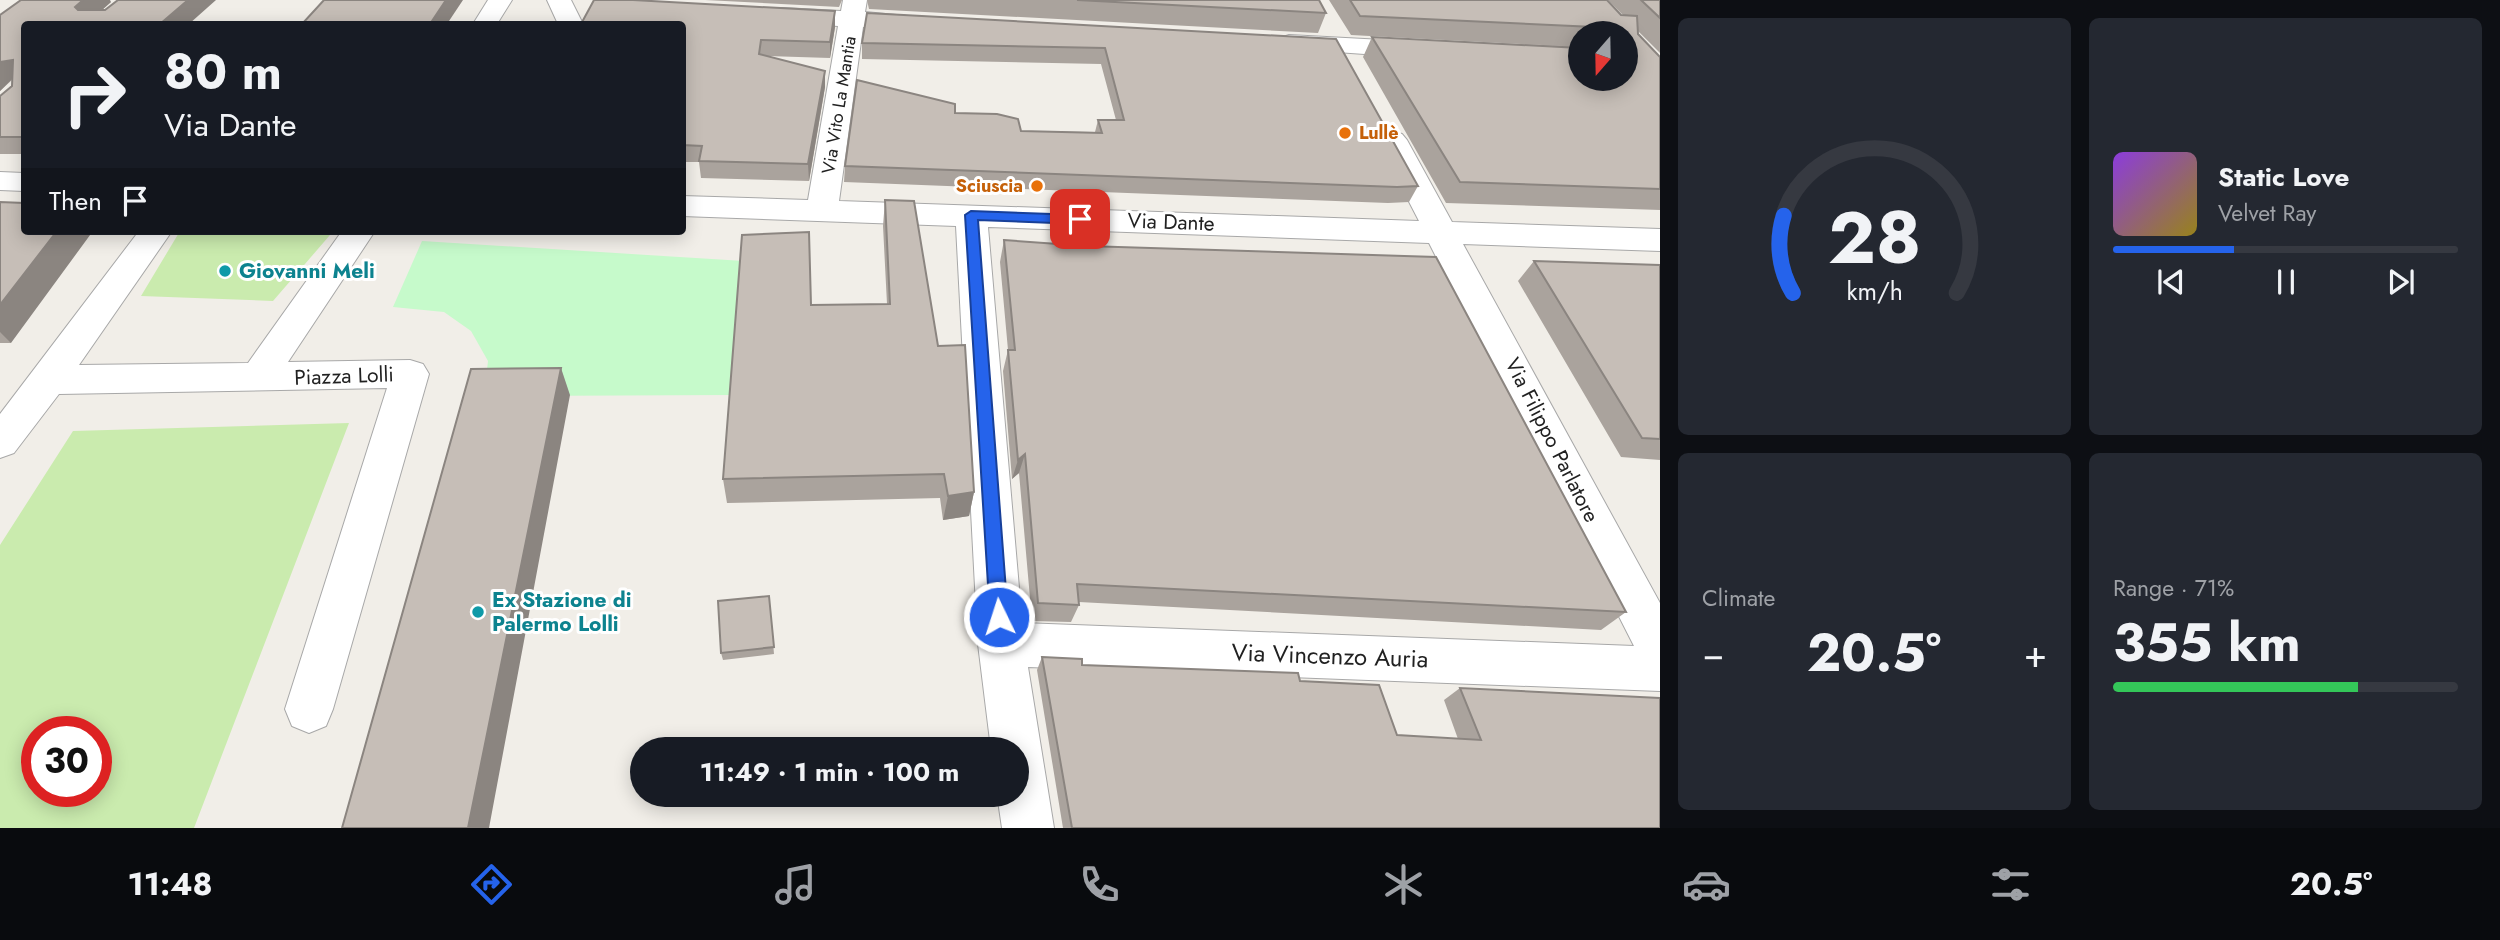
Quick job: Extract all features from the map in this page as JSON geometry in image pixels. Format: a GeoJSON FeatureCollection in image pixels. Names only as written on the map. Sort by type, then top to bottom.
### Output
{"type":"FeatureCollection","features":[{"type":"Feature","properties":{"kind":"street"},"geometry":{"type":"LineString","coordinates":[[487,21],[499,0]]}},
{"type":"Feature","properties":{"kind":"street"},"geometry":{"type":"LineString","coordinates":[[559,0],[569,21]]}},
{"type":"Feature","properties":{"kind":"street"},"geometry":{"type":"LineString","coordinates":[[758,14],[854,10],[936,24]]}},
{"type":"Feature","properties":{"kind":"street","name":"Via Vito La Mantia"},"geometry":{"type":"LineString","coordinates":[[822,211],[854,10]]}},
{"type":"Feature","properties":{"kind":"street"},"geometry":{"type":"LineString","coordinates":[[1270,42],[1447,51]]}},
{"type":"Feature","properties":{"kind":"street","name":"Via Filippo Parlatore"},"geometry":{"type":"LineString","coordinates":[[1379,115],[1443,232],[1660,649]]}},
{"type":"Feature","properties":{"kind":"street"},"geometry":{"type":"LineString","coordinates":[[0,181],[21,182]]}},
{"type":"Feature","properties":{"kind":"street","name":"Via Dante"},"geometry":{"type":"LineString","coordinates":[[686,206],[1660,240]]}},
{"type":"Feature","properties":{"kind":"street"},"geometry":{"type":"LineString","coordinates":[[971,215],[1001,644],[1014,737]]}},
{"type":"Feature","properties":{"kind":"street"},"geometry":{"type":"LineString","coordinates":[[3,434],[49,380],[153,235]]}},
{"type":"Feature","properties":{"kind":"street"},"geometry":{"type":"LineString","coordinates":[[257,378],[356,235]]}},
{"type":"Feature","properties":{"kind":"street","name":"Piazza Lolli"},"geometry":{"type":"LineString","coordinates":[[49,380],[410,374],[309,709]]}},
{"type":"Feature","properties":{"kind":"street","name":"Via Vincenzo Auria"},"geometry":{"type":"LineString","coordinates":[[1001,644],[1660,668]]}},
{"type":"Feature","properties":{"kind":"street"},"geometry":{"type":"LineString","coordinates":[[1025,807],[1028,828]]}},
{"type":"Feature","properties":{"kind":"green space"},"geometry":{"type":"Polygon","coordinates":[[[178,235],[330,235],[273,301],[141,296],[178,235]]]}},
{"type":"Feature","properties":{"kind":"green space"},"geometry":{"type":"Polygon","coordinates":[[[422,241],[744,261],[733,395],[484,396],[488,361],[471,331],[444,312],[393,307],[422,241]]]}},
{"type":"Feature","properties":{"kind":"green space"},"geometry":{"type":"Polygon","coordinates":[[[349,423],[194,828],[0,828],[0,545],[73,431],[349,423]]]}},
{"type":"Feature","properties":{"kind":"building"},"geometry":{"type":"Polygon","coordinates":[[[21,0],[83,0],[75,7],[78,10],[105,10],[118,0],[188,0],[164,21],[21,21],[21,137],[0,137],[0,96],[12,86],[13,60],[0,62],[0,15],[21,0]]]}},
{"type":"Feature","properties":{"kind":"building"},"geometry":{"type":"Polygon","coordinates":[[[324,0],[446,0],[432,21],[305,21],[324,0]]]}},
{"type":"Feature","properties":{"kind":"building"},"geometry":{"type":"Polygon","coordinates":[[[594,0],[835,11],[830,42],[761,40],[759,54],[825,71],[808,164],[699,161],[702,146],[686,145],[686,21],[583,21],[594,0]]]}},
{"type":"Feature","properties":{"kind":"building"},"geometry":{"type":"Polygon","coordinates":[[[1077,0],[1319,0],[1326,13],[1077,0]]]}},
{"type":"Feature","properties":{"kind":"building"},"geometry":{"type":"Polygon","coordinates":[[[1350,0],[1607,0],[1621,15],[1637,16],[1637,21],[1568,21],[1568,26],[1360,16],[1350,0]]]}},
{"type":"Feature","properties":{"kind":"building"},"geometry":{"type":"Polygon","coordinates":[[[1641,0],[1660,0],[1660,18],[1641,0]]]}},
{"type":"Feature","properties":{"kind":"building"},"geometry":{"type":"Polygon","coordinates":[[[867,13],[1336,39],[1418,186],[845,166],[857,80],[955,104],[955,113],[997,114],[1018,119],[1021,131],[1102,133],[1098,120],[1124,120],[1105,48],[862,43],[867,13]]]}},
{"type":"Feature","properties":{"kind":"building"},"geometry":{"type":"Polygon","coordinates":[[[1638,34],[1660,57],[1660,189],[1460,182],[1372,37],[1568,47],[1568,91],[1638,91],[1638,34]]]}},
{"type":"Feature","properties":{"kind":"building"},"geometry":{"type":"Polygon","coordinates":[[[885,200],[914,201],[938,346],[965,345],[974,492],[948,496],[944,474],[723,479],[742,235],[809,232],[811,305],[890,304],[885,200]]]}},
{"type":"Feature","properties":{"kind":"building"},"geometry":{"type":"Polygon","coordinates":[[[0,202],[21,203],[21,235],[54,235],[0,305],[0,202]]]}},
{"type":"Feature","properties":{"kind":"building"},"geometry":{"type":"Polygon","coordinates":[[[1004,240],[1086,246],[1436,257],[1626,612],[1077,584],[1079,605],[1038,603],[1025,454],[1018,460],[1008,350],[1015,350],[1004,240]]]}},
{"type":"Feature","properties":{"kind":"building"},"geometry":{"type":"Polygon","coordinates":[[[1534,261],[1660,265],[1660,439],[1642,438],[1534,261]]]}},
{"type":"Feature","properties":{"kind":"building","name":"Ex Stazione di Palermo Lolli"},"geometry":{"type":"Polygon","coordinates":[[[561,368],[468,828],[342,828],[471,369],[561,368]]]}},
{"type":"Feature","properties":{"kind":"building"},"geometry":{"type":"Polygon","coordinates":[[[769,596],[774,647],[721,653],[718,601],[769,596]]]}},
{"type":"Feature","properties":{"kind":"building"},"geometry":{"type":"Polygon","coordinates":[[[1042,657],[1082,659],[1082,665],[1298,673],[1300,681],[1379,685],[1397,735],[1481,740],[1460,688],[1660,698],[1660,828],[1072,828],[1042,657]]]}},
{"type":"Feature","properties":{"kind":"place","name":"Lullè"},"geometry":{"type":"Point","coordinates":[1345,133]}},
{"type":"Feature","properties":{"kind":"place","name":"Sciuscia"},"geometry":{"type":"Point","coordinates":[1037,186]}},
{"type":"Feature","properties":{"kind":"place","name":"Giovanni Meli"},"geometry":{"type":"Point","coordinates":[225,271]}},
{"type":"Feature","properties":{"kind":"place","name":"Ex Stazione di Palermo Lolli"},"geometry":{"type":"Point","coordinates":[478,612]}},
{"type":"Feature","properties":{"kind":"route"},"geometry":{"type":"LineString","coordinates":[[999,617],[971,215],[1080,219]]}}]}
